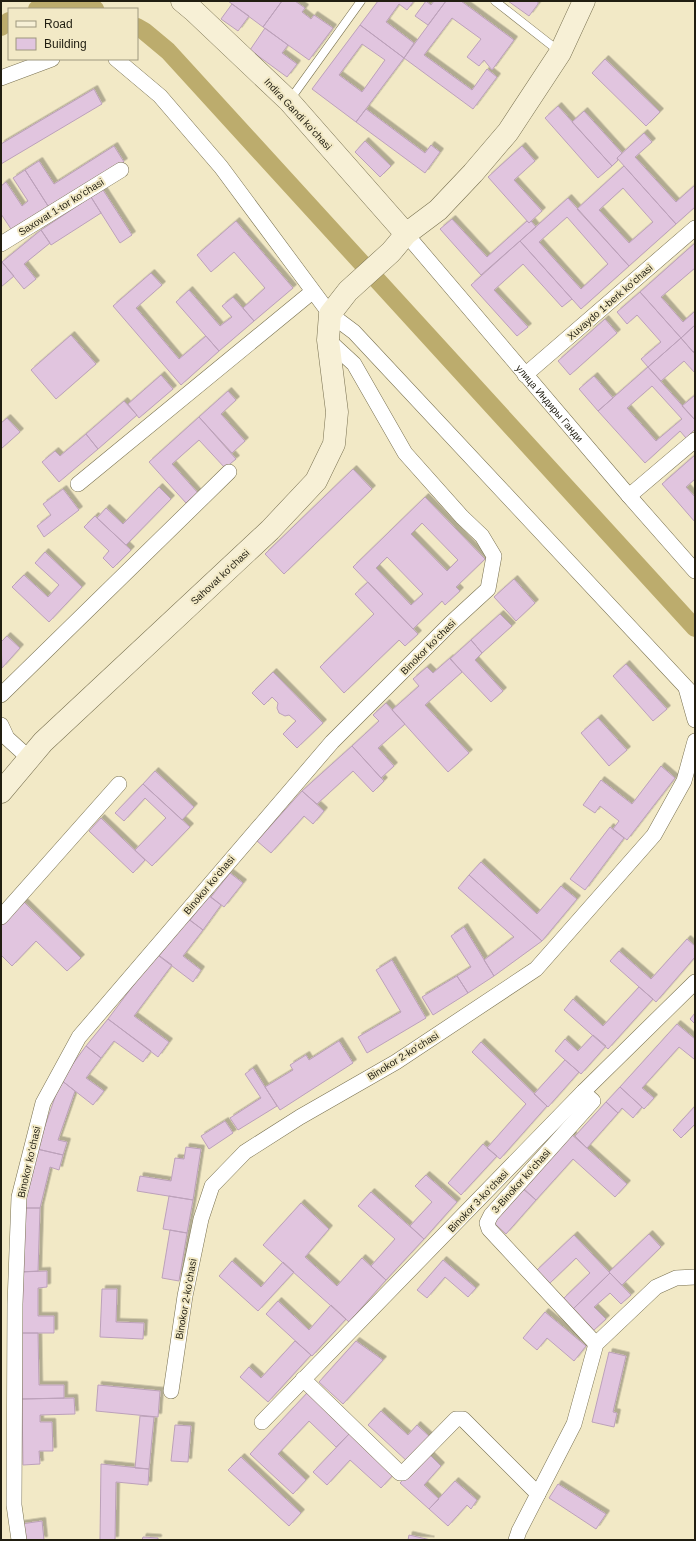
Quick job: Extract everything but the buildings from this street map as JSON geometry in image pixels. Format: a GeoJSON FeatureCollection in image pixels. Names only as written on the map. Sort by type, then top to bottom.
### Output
{"type":"FeatureCollection","features":[{"type":"Feature","properties":{"kind":"street"},"geometry":{"type":"LineString","coordinates":[[330,314],[348,291],[391,252],[406,234],[438,210],[503,138],[560,53],[584,1]]}},
{"type":"Feature","properties":{"kind":"street","name":"Indira Gandi koʻchasi"},"geometry":{"type":"LineString","coordinates":[[193,4],[289,101],[406,234]]}},
{"type":"Feature","properties":{"kind":"street"},"geometry":{"type":"LineString","coordinates":[[1,78],[49,60]]}},
{"type":"Feature","properties":{"kind":"street"},"geometry":{"type":"LineString","coordinates":[[117,60],[160,96],[216,161],[312,292],[330,314],[354,332],[690,692],[695,720]]}},
{"type":"Feature","properties":{"kind":"street","name":"Saxovat 1-tor koʻchasi"},"geometry":{"type":"LineString","coordinates":[[1,244],[120,170]]}},
{"type":"Feature","properties":{"kind":"street","name":"Xuvaydo 1-berk koʻchasi"},"geometry":{"type":"LineString","coordinates":[[525,375],[695,228]]}},
{"type":"Feature","properties":{"kind":"street","name":"улица Индиры Ганди"},"geometry":{"type":"LineString","coordinates":[[406,234],[629,496],[694,568]]}},
{"type":"Feature","properties":{"kind":"street"},"geometry":{"type":"LineString","coordinates":[[78,484],[312,292]]}},
{"type":"Feature","properties":{"kind":"street","name":"Sahovat koʻchasi"},"geometry":{"type":"LineString","coordinates":[[1,792],[43,742],[270,530],[316,480],[334,444],[335,436],[337,412],[328,340],[330,314]]}},
{"type":"Feature","properties":{"kind":"street","name":"Binokor koʻchasi"},"geometry":{"type":"LineString","coordinates":[[19,1540],[14,1497],[15,1304],[19,1197],[43,1103],[80,1037],[332,742],[451,623],[488,589],[494,556],[482,536],[462,517],[405,453],[354,364],[328,340]]}},
{"type":"Feature","properties":{"kind":"street"},"geometry":{"type":"LineString","coordinates":[[629,496],[695,440]]}},
{"type":"Feature","properties":{"kind":"street"},"geometry":{"type":"LineString","coordinates":[[1,695],[229,472]]}},
{"type":"Feature","properties":{"kind":"street"},"geometry":{"type":"LineString","coordinates":[[1,725],[8,738],[29,758]]}},
{"type":"Feature","properties":{"kind":"street","name":"Binokor 2-koʻchasi"},"geometry":{"type":"LineString","coordinates":[[171,1391],[185,1296],[201,1220],[212,1186],[245,1152],[300,1117],[396,1062],[536,969],[654,835],[684,781],[695,741]]}},
{"type":"Feature","properties":{"kind":"street"},"geometry":{"type":"LineString","coordinates":[[1,917],[119,784]]}},
{"type":"Feature","properties":{"kind":"street","name":"Binokor 3-koʻchasi"},"geometry":{"type":"LineString","coordinates":[[262,1422],[584,1092],[695,982]]}},
{"type":"Feature","properties":{"kind":"street","name":"3-Binokor koʻchasi"},"geometry":{"type":"LineString","coordinates":[[584,1092],[593,1101],[491,1215],[487,1223],[489,1229],[596,1344]]}},
{"type":"Feature","properties":{"kind":"street"},"geometry":{"type":"LineString","coordinates":[[516,1540],[519,1531],[574,1424],[596,1344],[656,1287],[676,1278],[695,1277]]}},
{"type":"Feature","properties":{"kind":"street"},"geometry":{"type":"LineString","coordinates":[[303,1380],[400,1473],[403,1473],[456,1419],[463,1419],[538,1494]]}},
{"type":"Feature","properties":{"kind":"lane"},"geometry":{"type":"LineString","coordinates":[[289,101],[361,1]]}},
{"type":"Feature","properties":{"kind":"lane"},"geometry":{"type":"LineString","coordinates":[[495,1],[560,53]]}},
{"type":"Feature","properties":{"kind":"waterway"},"geometry":{"type":"LineString","coordinates":[[42,8],[69,3],[91,8]]}},
{"type":"Feature","properties":{"kind":"waterway"},"geometry":{"type":"LineString","coordinates":[[1,27],[8,22]]}},
{"type":"Feature","properties":{"kind":"waterway"},"geometry":{"type":"LineString","coordinates":[[138,28],[168,51],[695,628]]}}]}
